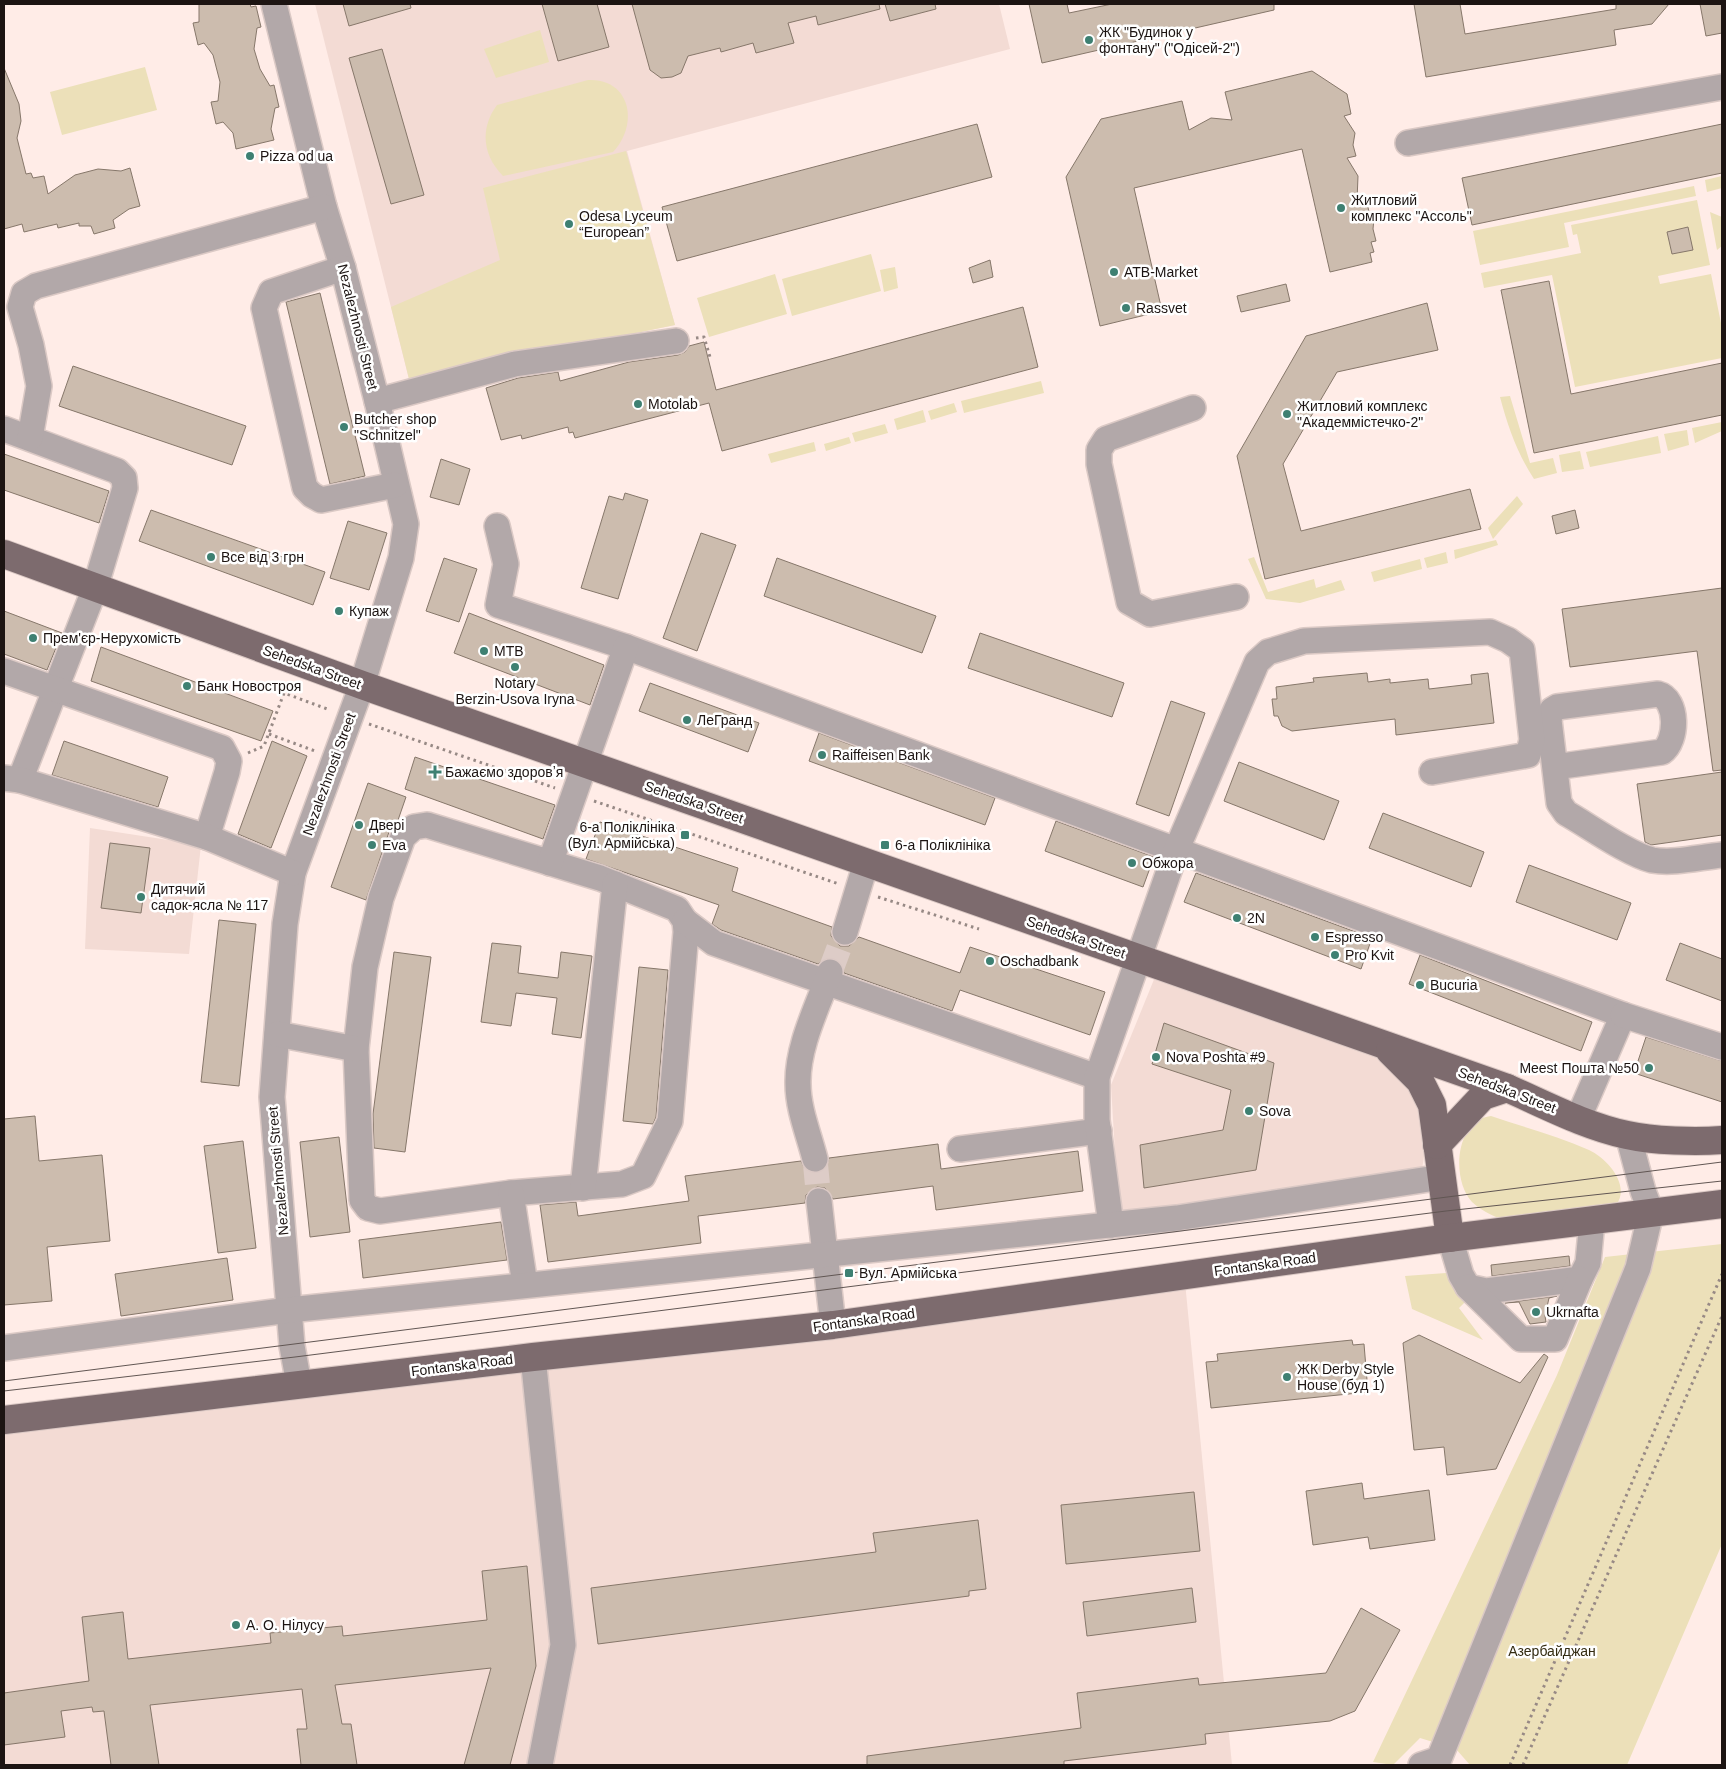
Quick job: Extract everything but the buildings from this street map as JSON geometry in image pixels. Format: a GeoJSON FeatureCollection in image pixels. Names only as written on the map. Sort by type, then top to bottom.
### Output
{"type":"FeatureCollection","features":[{"type":"Feature","properties":{"kind":"main road","name":"Sehedska Street"},"geometry":{"type":"LineString","coordinates":[[4,554],[362,685],[1507,1088],[1578,1119],[1628,1136]]}},
{"type":"Feature","properties":{"kind":"main road","name":"Sehedska Street"},"geometry":{"type":"LineString","coordinates":[[1386,1046],[1420,1081],[1432,1105],[1450,1238]]}},
{"type":"Feature","properties":{"kind":"main road"},"geometry":{"type":"LineString","coordinates":[[1437,1145],[1483,1096],[1507,1088]]}},
{"type":"Feature","properties":{"kind":"main road"},"geometry":{"type":"LineString","coordinates":[[1628,1136],[1703,1142],[1722,1140]]}},
{"type":"Feature","properties":{"kind":"main road","name":"Fontanska Road"},"geometry":{"type":"LineString","coordinates":[[4,1420],[533,1357],[832,1325],[1450,1238],[1722,1204]]}},
{"type":"Feature","properties":{"kind":"street","name":"Nezalezhnosti Street"},"geometry":{"type":"LineString","coordinates":[[274,4],[324,206],[343,268],[377,401],[406,524],[401,558],[362,685],[293,872],[284,924],[272,1097],[289,1310],[299,1384]]}},
{"type":"Feature","properties":{"kind":"street"},"geometry":{"type":"LineString","coordinates":[[1408,143],[1722,87]]}},
{"type":"Feature","properties":{"kind":"street"},"geometry":{"type":"LineString","coordinates":[[30,438],[39,386],[31,345],[20,307],[24,293],[36,286],[324,206]]}},
{"type":"Feature","properties":{"kind":"street"},"geometry":{"type":"LineString","coordinates":[[343,268],[270,292],[264,308],[305,488],[312,496],[321,500],[396,485]]}},
{"type":"Feature","properties":{"kind":"street"},"geometry":{"type":"LineString","coordinates":[[377,401],[515,364],[676,341]]}},
{"type":"Feature","properties":{"kind":"street"},"geometry":{"type":"LineString","coordinates":[[1193,408],[1106,439],[1099,450],[1099,464],[1129,602],[1150,614],[1236,597]]}},
{"type":"Feature","properties":{"kind":"street"},"geometry":{"type":"LineString","coordinates":[[4,429],[117,472],[124,478],[125,488],[95,588],[55,690],[12,779],[207,837],[293,872]]}},
{"type":"Feature","properties":{"kind":"street"},"geometry":{"type":"LineString","coordinates":[[497,526],[506,564],[498,605],[626,647],[1623,1014],[1722,1046]]}},
{"type":"Feature","properties":{"kind":"street"},"geometry":{"type":"LineString","coordinates":[[1111,1225],[1099,1131],[1097,1077],[1137,958],[1176,851],[1257,662],[1268,652],[1304,642],[1490,632],[1508,640],[1522,650],[1532,740],[1528,755],[1432,772]]}},
{"type":"Feature","properties":{"kind":"street"},"geometry":{"type":"LineString","coordinates":[[550,862],[626,647]]}},
{"type":"Feature","properties":{"kind":"street"},"geometry":{"type":"LineString","coordinates":[[4,672],[222,748],[228,761],[207,837]]}},
{"type":"Feature","properties":{"kind":"street"},"geometry":{"type":"LineString","coordinates":[[1555,767],[1662,752],[1670,747],[1673,737],[1671,702],[1666,696],[1658,694],[1557,706],[1552,710],[1549,720],[1559,803],[1566,813],[1652,860],[1722,855]]}},
{"type":"Feature","properties":{"kind":"street"},"geometry":{"type":"LineString","coordinates":[[685,921],[686,932],[670,1121],[643,1176],[622,1184],[511,1193],[380,1211],[368,1208],[362,1200],[356,1049],[367,959],[381,898],[403,837],[414,828],[427,825],[550,862],[615,884],[677,909],[685,921],[714,943],[828,977],[1097,1077]]}},
{"type":"Feature","properties":{"kind":"street"},"geometry":{"type":"LineString","coordinates":[[844,932],[866,863]]}},
{"type":"Feature","properties":{"kind":"street"},"geometry":{"type":"LineString","coordinates":[[583,1188],[615,884]]}},
{"type":"Feature","properties":{"kind":"street"},"geometry":{"type":"LineString","coordinates":[[815,1159],[799,1096],[799,1065],[828,977]]}},
{"type":"Feature","properties":{"kind":"street"},"geometry":{"type":"LineString","coordinates":[[1578,1119],[1623,1014]]}},
{"type":"Feature","properties":{"kind":"street"},"geometry":{"type":"LineString","coordinates":[[277,1034],[356,1049]]}},
{"type":"Feature","properties":{"kind":"street"},"geometry":{"type":"LineString","coordinates":[[960,1149],[1099,1131]]}},
{"type":"Feature","properties":{"kind":"street"},"geometry":{"type":"LineString","coordinates":[[1436,1763],[1638,1268],[1651,1212],[1642,1191],[1628,1136]]}},
{"type":"Feature","properties":{"kind":"street"},"geometry":{"type":"LineString","coordinates":[[4,1348],[289,1310],[1177,1218],[1442,1177]]}},
{"type":"Feature","properties":{"kind":"street"},"geometry":{"type":"LineString","coordinates":[[511,1193],[525,1285]]}},
{"type":"Feature","properties":{"kind":"street"},"geometry":{"type":"LineString","coordinates":[[819,1201],[832,1325]]}},
{"type":"Feature","properties":{"kind":"street"},"geometry":{"type":"LineString","coordinates":[[1450,1238],[1461,1275],[1468,1287],[1521,1339],[1556,1339],[1588,1264],[1592,1221]]}},
{"type":"Feature","properties":{"kind":"street"},"geometry":{"type":"LineString","coordinates":[[1468,1287],[1486,1291],[1580,1279]]}},
{"type":"Feature","properties":{"kind":"street"},"geometry":{"type":"LineString","coordinates":[[533,1357],[563,1645],[540,1765]]}},
{"type":"Feature","properties":{"kind":"path"},"geometry":{"type":"LineString","coordinates":[[228,761],[264,746],[284,693],[575,795],[858,891],[980,929]]}},
{"type":"Feature","properties":{"kind":"path"},"geometry":{"type":"LineString","coordinates":[[269,734],[320,753]]}},
{"type":"Feature","properties":{"kind":"path"},"geometry":{"type":"LineString","coordinates":[[1510,1765],[1722,1274]]}},
{"type":"Feature","properties":{"kind":"path"},"geometry":{"type":"LineString","coordinates":[[1523,1765],[1722,1316]]}},
{"type":"Feature","properties":{"kind":"shaded area","name":"Odesa Lyceum “European”"},"geometry":{"type":"Polygon","coordinates":[[[315,4],[999,4],[1010,49],[627,151],[675,325],[409,379],[315,4]]]}},
{"type":"Feature","properties":{"kind":"shaded area","name":"Дитячий садок-ясла № 117"},"geometry":{"type":"Polygon","coordinates":[[[90,828],[201,845],[189,954],[85,949],[90,828]]]}},
{"type":"Feature","properties":{"kind":"shaded area"},"geometry":{"type":"Polygon","coordinates":[[[1155,977],[1378,1051],[1415,1094],[1426,1145],[1422,1169],[1119,1221],[1111,1085],[1155,977]]]}},
{"type":"Feature","properties":{"kind":"shaded area"},"geometry":{"type":"Polygon","coordinates":[[[1185,1282],[1232,1765],[4,1765],[4,1422],[1185,1282]]]}},
{"type":"Feature","properties":{"kind":"green space"},"geometry":{"type":"Polygon","coordinates":[[[540,30],[549,62],[496,78],[484,49],[540,30]]]}},
{"type":"Feature","properties":{"kind":"green space"},"geometry":{"type":"Polygon","coordinates":[[[145,67],[157,110],[62,135],[50,92],[145,67]]]}},
{"type":"Feature","properties":{"kind":"green space"},"geometry":{"type":"Polygon","coordinates":[[[588,80],[602,81],[614,87],[622,95],[626,105],[628,117],[626,129],[621,141],[613,152],[503,176],[491,159],[486,141],[488,123],[497,105],[588,80]]]}},
{"type":"Feature","properties":{"kind":"green space"},"geometry":{"type":"Polygon","coordinates":[[[626,151],[675,325],[409,379],[391,307],[500,260],[483,188],[626,151]]]}},
{"type":"Feature","properties":{"kind":"green space"},"geometry":{"type":"Polygon","coordinates":[[[1722,176],[1722,188],[1707,192],[1705,180],[1722,176]]]}},
{"type":"Feature","properties":{"kind":"green space"},"geometry":{"type":"Polygon","coordinates":[[[1694,186],[1696,196],[1564,223],[1569,247],[1480,265],[1473,231],[1694,186]]]}},
{"type":"Feature","properties":{"kind":"green space"},"geometry":{"type":"Polygon","coordinates":[[[1697,200],[1710,265],[1658,276],[1660,284],[1711,274],[1722,328],[1722,358],[1575,387],[1552,275],[1484,288],[1481,273],[1581,253],[1577,234],[1573,235],[1571,225],[1697,200]]]}},
{"type":"Feature","properties":{"kind":"green space"},"geometry":{"type":"Polygon","coordinates":[[[1710,212],[1722,217],[1722,246],[1717,250],[1710,212]]]}},
{"type":"Feature","properties":{"kind":"green space"},"geometry":{"type":"Polygon","coordinates":[[[871,254],[881,291],[792,316],[782,279],[871,254]]]}},
{"type":"Feature","properties":{"kind":"green space"},"geometry":{"type":"Polygon","coordinates":[[[895,267],[898,288],[884,292],[880,270],[895,267]]]}},
{"type":"Feature","properties":{"kind":"green space"},"geometry":{"type":"Polygon","coordinates":[[[775,274],[787,314],[709,337],[697,298],[775,274]]]}},
{"type":"Feature","properties":{"kind":"green space"},"geometry":{"type":"Polygon","coordinates":[[[1041,381],[1044,393],[964,413],[961,401],[1041,381]]]}},
{"type":"Feature","properties":{"kind":"green space"},"geometry":{"type":"Polygon","coordinates":[[[1510,396],[1530,463],[1553,458],[1557,473],[1534,479],[1523,459],[1506,419],[1500,397],[1510,396]]]}},
{"type":"Feature","properties":{"kind":"green space"},"geometry":{"type":"Polygon","coordinates":[[[954,403],[957,412],[931,420],[928,411],[954,403]]]}},
{"type":"Feature","properties":{"kind":"green space"},"geometry":{"type":"Polygon","coordinates":[[[923,410],[926,422],[897,430],[894,419],[923,410]]]}},
{"type":"Feature","properties":{"kind":"green space"},"geometry":{"type":"Polygon","coordinates":[[[1722,422],[1722,431],[1695,443],[1692,428],[1722,422]]]}},
{"type":"Feature","properties":{"kind":"green space"},"geometry":{"type":"Polygon","coordinates":[[[885,424],[888,433],[855,442],[852,433],[885,424]]]}},
{"type":"Feature","properties":{"kind":"green space"},"geometry":{"type":"Polygon","coordinates":[[[1687,430],[1689,445],[1668,451],[1664,434],[1687,430]]]}},
{"type":"Feature","properties":{"kind":"green space"},"geometry":{"type":"Polygon","coordinates":[[[1658,436],[1661,453],[1590,467],[1586,452],[1658,436]]]}},
{"type":"Feature","properties":{"kind":"green space"},"geometry":{"type":"Polygon","coordinates":[[[849,437],[851,443],[826,451],[824,444],[849,437]]]}},
{"type":"Feature","properties":{"kind":"green space"},"geometry":{"type":"Polygon","coordinates":[[[814,442],[816,451],[771,463],[768,454],[814,442]]]}},
{"type":"Feature","properties":{"kind":"green space"},"geometry":{"type":"Polygon","coordinates":[[[1580,451],[1584,469],[1562,472],[1559,455],[1580,451]]]}},
{"type":"Feature","properties":{"kind":"green space"},"geometry":{"type":"Polygon","coordinates":[[[1517,496],[1523,504],[1493,539],[1488,528],[1517,496]]]}},
{"type":"Feature","properties":{"kind":"green space"},"geometry":{"type":"Polygon","coordinates":[[[1496,540],[1498,545],[1455,559],[1454,550],[1496,540]]]}},
{"type":"Feature","properties":{"kind":"green space"},"geometry":{"type":"Polygon","coordinates":[[[1446,552],[1448,563],[1427,568],[1424,558],[1446,552]]]}},
{"type":"Feature","properties":{"kind":"green space"},"geometry":{"type":"Polygon","coordinates":[[[1254,557],[1268,592],[1314,579],[1316,588],[1341,580],[1345,590],[1300,603],[1266,599],[1248,559],[1254,557]]]}},
{"type":"Feature","properties":{"kind":"green space"},"geometry":{"type":"Polygon","coordinates":[[[1420,559],[1422,569],[1374,582],[1371,572],[1420,559]]]}},
{"type":"Feature","properties":{"kind":"green space"},"geometry":{"type":"Polygon","coordinates":[[[1491,1116],[1565,1140],[1596,1154],[1610,1166],[1619,1182],[1620,1198],[1616,1205],[1509,1220],[1494,1216],[1478,1207],[1465,1192],[1461,1180],[1460,1152],[1470,1128],[1479,1120],[1491,1116]]]}},
{"type":"Feature","properties":{"kind":"green space","name":"Азербайджан"},"geometry":{"type":"Polygon","coordinates":[[[1722,1244],[1722,1544],[1627,1765],[1470,1765],[1456,1749],[1420,1738],[1393,1765],[1373,1762],[1557,1375],[1605,1257],[1722,1244]]]}},
{"type":"Feature","properties":{"kind":"green space"},"geometry":{"type":"Polygon","coordinates":[[[1446,1273],[1465,1302],[1459,1308],[1483,1340],[1412,1309],[1405,1276],[1446,1273]]]}},
{"type":"Feature","properties":{"kind":"tunnel"},"geometry":{"type":"LineString","coordinates":[[830,972],[845,932]]}},
{"type":"Feature","properties":{"kind":"tunnel"},"geometry":{"type":"LineString","coordinates":[[815,1159],[819,1201]]}},
{"type":"Feature","properties":{"kind":"tram line"},"geometry":{"type":"LineString","coordinates":[[4,1381],[1722,1162]]}},
{"type":"Feature","properties":{"kind":"tram line"},"geometry":{"type":"LineString","coordinates":[[4,1391],[295,1357],[1446,1211],[1722,1181]]}},
{"type":"Feature","properties":{"kind":"place","name":"ЖК \"Будинок у фонтану\" (\"Одісей-2\")"},"geometry":{"type":"Point","coordinates":[1089,40]}},
{"type":"Feature","properties":{"kind":"place","name":"Pizza od ua"},"geometry":{"type":"Point","coordinates":[250,156]}},
{"type":"Feature","properties":{"kind":"place","name":"Житловий комплекс \"Ассоль\""},"geometry":{"type":"Point","coordinates":[1341,208]}},
{"type":"Feature","properties":{"kind":"place","name":"Odesa Lyceum “European”"},"geometry":{"type":"Point","coordinates":[569,224]}},
{"type":"Feature","properties":{"kind":"place","name":"ATB-Market"},"geometry":{"type":"Point","coordinates":[1114,272]}},
{"type":"Feature","properties":{"kind":"place","name":"Rassvet"},"geometry":{"type":"Point","coordinates":[1126,308]}},
{"type":"Feature","properties":{"kind":"place","name":"Motolab"},"geometry":{"type":"Point","coordinates":[638,404]}},
{"type":"Feature","properties":{"kind":"place","name":"Житловий комплекс \"Академмістечко-2\""},"geometry":{"type":"Point","coordinates":[1287,414]}},
{"type":"Feature","properties":{"kind":"place","name":"Butcher shop \"Schnitzel\""},"geometry":{"type":"Point","coordinates":[344,427]}},
{"type":"Feature","properties":{"kind":"place","name":"Все від 3 грн"},"geometry":{"type":"Point","coordinates":[211,557]}},
{"type":"Feature","properties":{"kind":"place","name":"Купаж"},"geometry":{"type":"Point","coordinates":[339,611]}},
{"type":"Feature","properties":{"kind":"place","name":"Прем'єр-Нерухомість"},"geometry":{"type":"Point","coordinates":[33,638]}},
{"type":"Feature","properties":{"kind":"place","name":"МТВ"},"geometry":{"type":"Point","coordinates":[484,651]}},
{"type":"Feature","properties":{"kind":"place","name":"Notary Berzin-Usova Iryna"},"geometry":{"type":"Point","coordinates":[515,667]}},
{"type":"Feature","properties":{"kind":"place","name":"Банк Новостроя"},"geometry":{"type":"Point","coordinates":[187,686]}},
{"type":"Feature","properties":{"kind":"place","name":"ЛеГранд"},"geometry":{"type":"Point","coordinates":[687,720]}},
{"type":"Feature","properties":{"kind":"place","name":"Raiffeisen Bank"},"geometry":{"type":"Point","coordinates":[822,755]}},
{"type":"Feature","properties":{"kind":"place","name":"Бажаємо здоровʼя"},"geometry":{"type":"Point","coordinates":[435,772]}},
{"type":"Feature","properties":{"kind":"place","name":"Двері"},"geometry":{"type":"Point","coordinates":[359,825]}},
{"type":"Feature","properties":{"kind":"place","name":"6-а Поліклініка (Вул. Армійська)"},"geometry":{"type":"Point","coordinates":[685,835]}},
{"type":"Feature","properties":{"kind":"place","name":"Eva"},"geometry":{"type":"Point","coordinates":[372,845]}},
{"type":"Feature","properties":{"kind":"place","name":"6-а Поліклініка"},"geometry":{"type":"Point","coordinates":[885,845]}},
{"type":"Feature","properties":{"kind":"place","name":"Обжора"},"geometry":{"type":"Point","coordinates":[1132,863]}},
{"type":"Feature","properties":{"kind":"place","name":"Дитячий садок-ясла № 117"},"geometry":{"type":"Point","coordinates":[141,897]}},
{"type":"Feature","properties":{"kind":"place","name":"2N"},"geometry":{"type":"Point","coordinates":[1237,918]}},
{"type":"Feature","properties":{"kind":"place","name":"Espresso"},"geometry":{"type":"Point","coordinates":[1315,937]}},
{"type":"Feature","properties":{"kind":"place","name":"Pro Kvit"},"geometry":{"type":"Point","coordinates":[1335,955]}},
{"type":"Feature","properties":{"kind":"place","name":"Oschadbank"},"geometry":{"type":"Point","coordinates":[990,961]}},
{"type":"Feature","properties":{"kind":"place","name":"Bucuria"},"geometry":{"type":"Point","coordinates":[1420,985]}},
{"type":"Feature","properties":{"kind":"place","name":"Nova Poshta #9"},"geometry":{"type":"Point","coordinates":[1156,1057]}},
{"type":"Feature","properties":{"kind":"place","name":"Meest Пошта №50"},"geometry":{"type":"Point","coordinates":[1649,1068]}},
{"type":"Feature","properties":{"kind":"place","name":"Sova"},"geometry":{"type":"Point","coordinates":[1249,1111]}},
{"type":"Feature","properties":{"kind":"place","name":"Вул. Армійська"},"geometry":{"type":"Point","coordinates":[849,1273]}},
{"type":"Feature","properties":{"kind":"place","name":"Ukrnafta"},"geometry":{"type":"Point","coordinates":[1536,1312]}},
{"type":"Feature","properties":{"kind":"place","name":"ЖК Derby Style House (буд 1)"},"geometry":{"type":"Point","coordinates":[1287,1377]}},
{"type":"Feature","properties":{"kind":"place","name":"А. О. Нілусу"},"geometry":{"type":"Point","coordinates":[236,1625]}}]}
